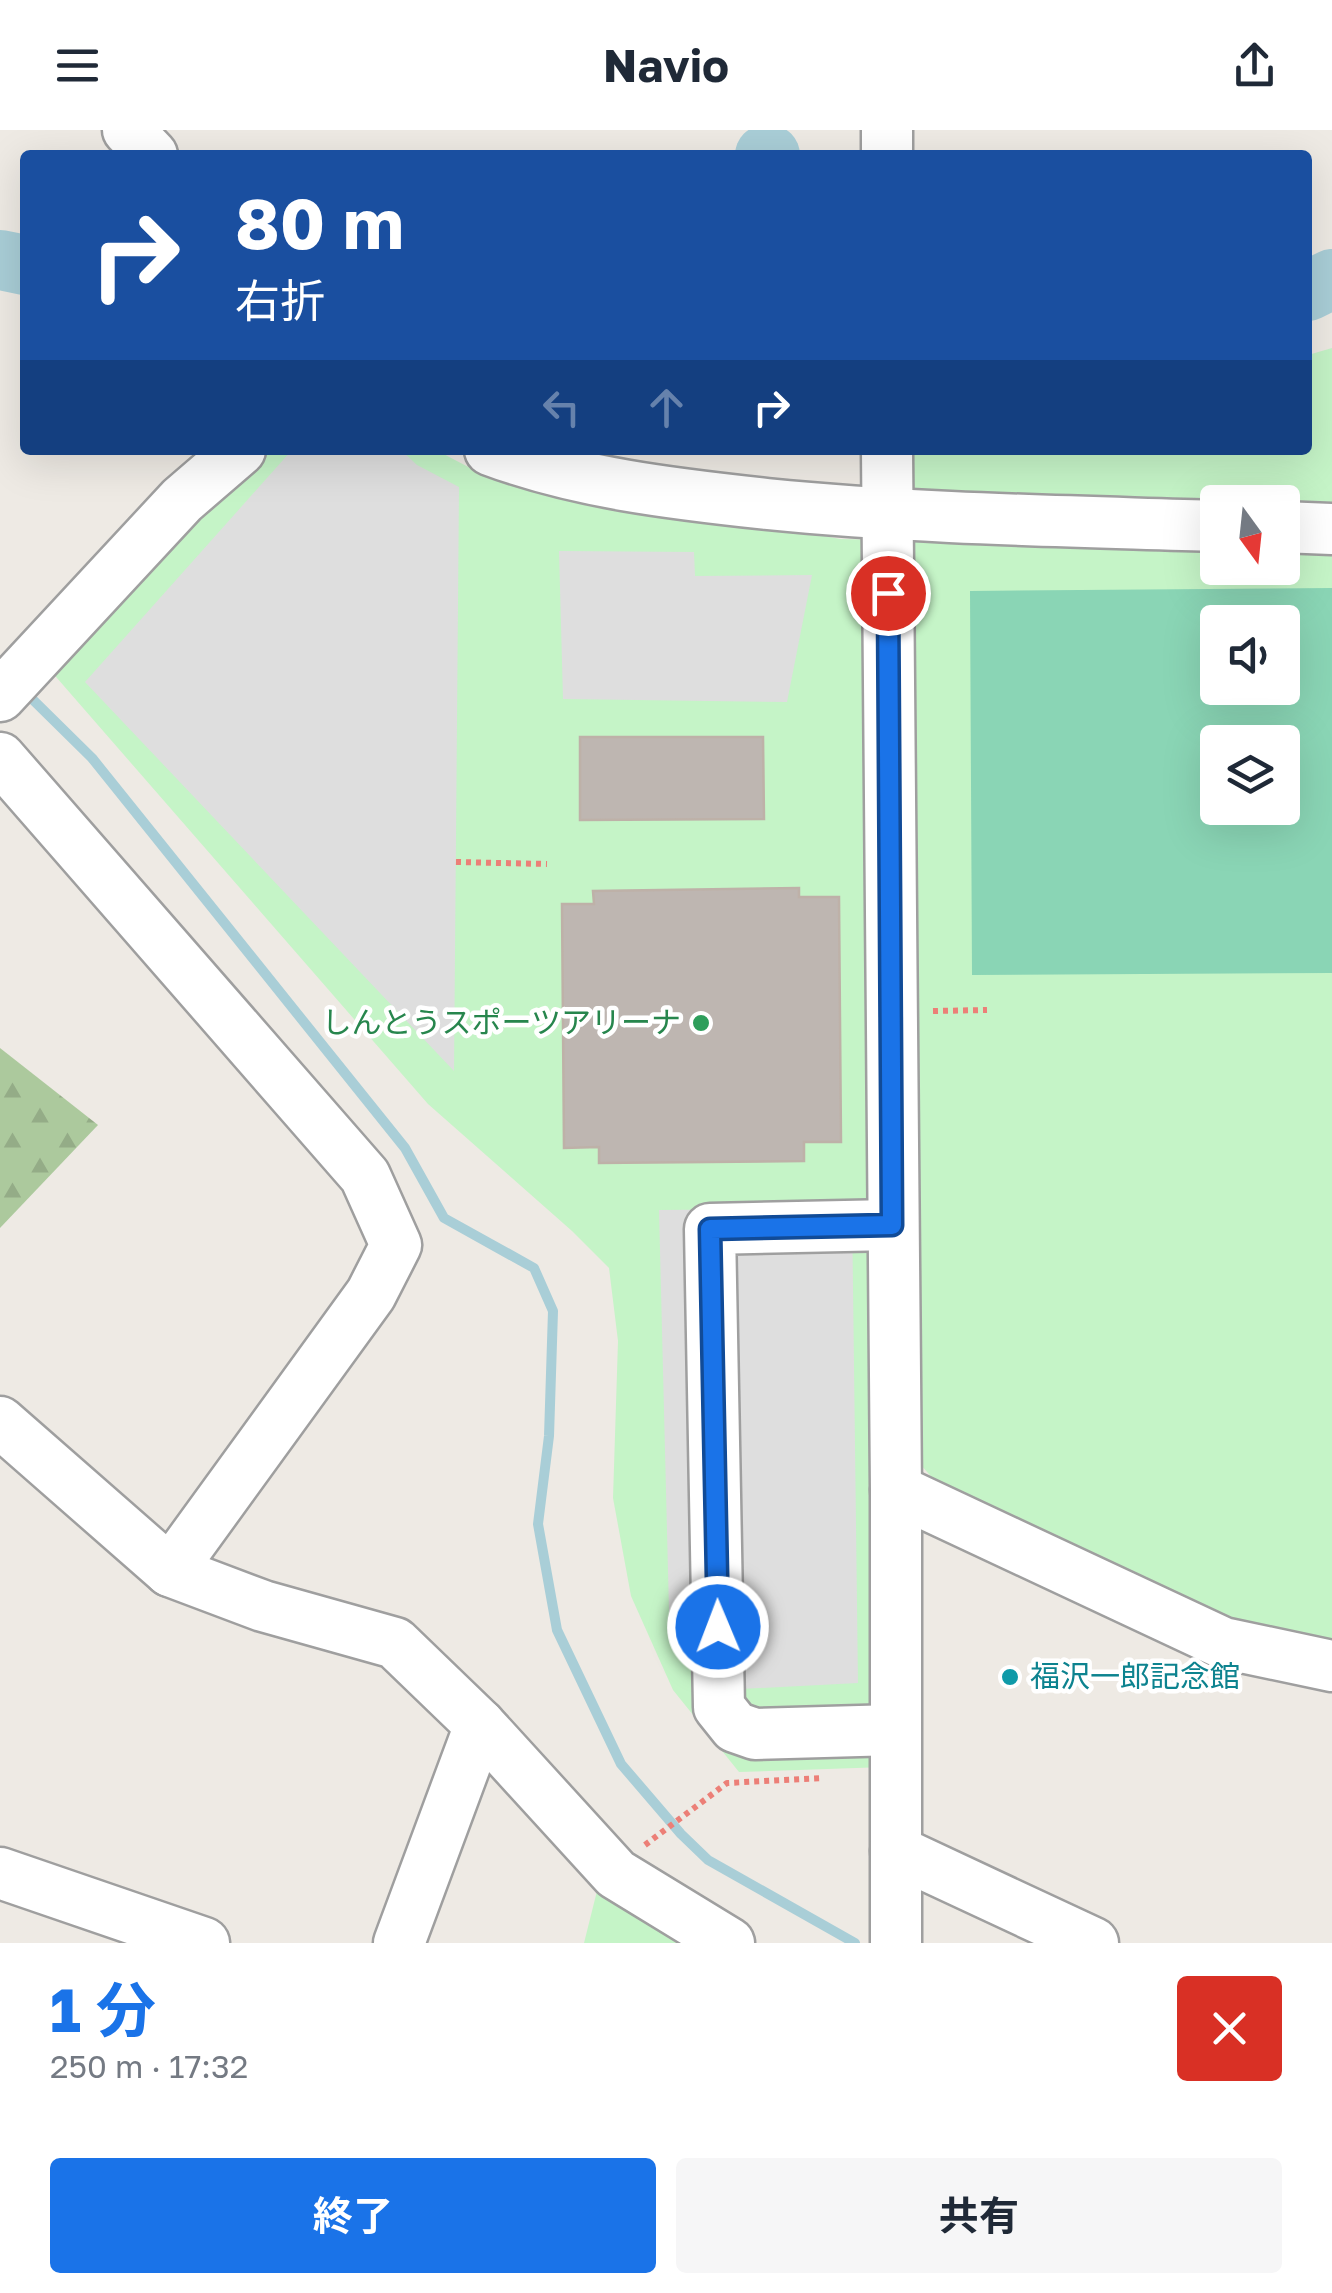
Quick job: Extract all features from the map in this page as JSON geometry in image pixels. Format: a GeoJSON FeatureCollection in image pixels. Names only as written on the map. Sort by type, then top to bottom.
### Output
{"type":"FeatureCollection","features":[{"type":"Feature","properties":{"kind":"street"},"geometry":{"type":"LineString","coordinates":[[128,130],[147,150]]}},
{"type":"Feature","properties":{"kind":"street"},"geometry":{"type":"LineString","coordinates":[[0,696],[182,500],[234,455]]}},
{"type":"Feature","properties":{"kind":"street"},"geometry":{"type":"LineString","coordinates":[[504,455],[534,466],[690,496],[887,516],[1200,525]]}},
{"type":"Feature","properties":{"kind":"street"},"geometry":{"type":"LineString","coordinates":[[887,455],[896,1943]]}},
{"type":"Feature","properties":{"kind":"street"},"geometry":{"type":"LineString","coordinates":[[1300,528],[1332,528]]}},
{"type":"Feature","properties":{"kind":"street"},"geometry":{"type":"LineString","coordinates":[[0,758],[365,1176],[396,1245],[372,1294],[170,1571]]}},
{"type":"Feature","properties":{"kind":"street"},"geometry":{"type":"LineString","coordinates":[[892,1225],[710,1229],[719,1707],[735,1727],[755,1734],[894,1730]]}},
{"type":"Feature","properties":{"kind":"street"},"geometry":{"type":"LineString","coordinates":[[0,1422],[170,1571],[263,1606],[396,1642],[480,1725],[616,1874],[729,1943]]}},
{"type":"Feature","properties":{"kind":"street"},"geometry":{"type":"LineString","coordinates":[[896,1490],[1223,1643],[1332,1666]]}},
{"type":"Feature","properties":{"kind":"street"},"geometry":{"type":"LineString","coordinates":[[399,1943],[480,1725]]}},
{"type":"Feature","properties":{"kind":"street"},"geometry":{"type":"LineString","coordinates":[[896,1851],[1093,1943]]}},
{"type":"Feature","properties":{"kind":"street"},"geometry":{"type":"LineString","coordinates":[[0,1872],[204,1943]]}},
{"type":"Feature","properties":{"kind":"path"},"geometry":{"type":"LineString","coordinates":[[456,862],[548,864]]}},
{"type":"Feature","properties":{"kind":"path"},"geometry":{"type":"LineString","coordinates":[[926,1012],[986,1010]]}},
{"type":"Feature","properties":{"kind":"path"},"geometry":{"type":"LineString","coordinates":[[644,1846],[728,1782],[824,1778]]}},
{"type":"Feature","properties":{"kind":"green space"},"geometry":{"type":"Polygon","coordinates":[[[1332,348],[1332,1651],[1236,1632],[944,1491],[920,1464],[885,1767],[739,1772],[673,1690],[631,1596],[613,1498],[618,1341],[609,1268],[428,1104],[50,670],[247,455],[446,455],[474,470],[840,539],[923,541],[920,498],[908,479],[908,455],[1312,455],[1312,354],[1332,348]]]}},
{"type":"Feature","properties":{"kind":"green space"},"geometry":{"type":"Polygon","coordinates":[[[1332,588],[1332,973],[972,975],[970,591],[1332,588]]]}},
{"type":"Feature","properties":{"kind":"green space"},"geometry":{"type":"Polygon","coordinates":[[[0,1048],[98,1125],[0,1228],[0,1048]]]}},
{"type":"Feature","properties":{"kind":"green space"},"geometry":{"type":"Polygon","coordinates":[[[600,1879],[702,1943],[584,1943],[600,1879]]]}},
{"type":"Feature","properties":{"kind":"shaded area"},"geometry":{"type":"Polygon","coordinates":[[[288,455],[406,455],[417,465],[459,487],[454,1071],[85,682],[288,455]]]}},
{"type":"Feature","properties":{"kind":"shaded area"},"geometry":{"type":"Polygon","coordinates":[[[559,551],[694,552],[695,576],[812,575],[787,702],[563,699],[559,551]]]}},
{"type":"Feature","properties":{"kind":"shaded area"},"geometry":{"type":"Polygon","coordinates":[[[852,1208],[858,1683],[702,1691],[696,1654],[669,1611],[659,1210],[852,1208]]]}},
{"type":"Feature","properties":{"kind":"building"},"geometry":{"type":"Polygon","coordinates":[[[580,737],[763,737],[764,819],[580,820],[580,737]]]}},
{"type":"Feature","properties":{"kind":"building","name":"しんとうスポーツアリーナ"},"geometry":{"type":"Polygon","coordinates":[[[799,888],[799,897],[839,897],[841,1142],[804,1142],[804,1161],[599,1163],[599,1147],[564,1148],[562,904],[594,904],[593,891],[799,888]]]}},
{"type":"Feature","properties":{"kind":"waterway"},"geometry":{"type":"LineString","coordinates":[[0,260],[20,264]]}},
{"type":"Feature","properties":{"kind":"waterway"},"geometry":{"type":"LineString","coordinates":[[1312,289],[1332,279]]}},
{"type":"Feature","properties":{"kind":"waterway"},"geometry":{"type":"LineString","coordinates":[[24,691],[92,758],[405,1148],[444,1218],[534,1268],[553,1311],[549,1436],[538,1524],[557,1630],[621,1764],[681,1834],[708,1860],[855,1943]]}},
{"type":"Feature","properties":{"kind":"place","name":"しんとうスポーツアリーナ"},"geometry":{"type":"Point","coordinates":[701,1023]}},
{"type":"Feature","properties":{"kind":"place","name":"福沢一郎記念館"},"geometry":{"type":"Point","coordinates":[1010,1677]}},
{"type":"Feature","properties":{"kind":"route"},"geometry":{"type":"LineString","coordinates":[[718,1627],[710,1229],[892,1225],[888,593]]}}]}
